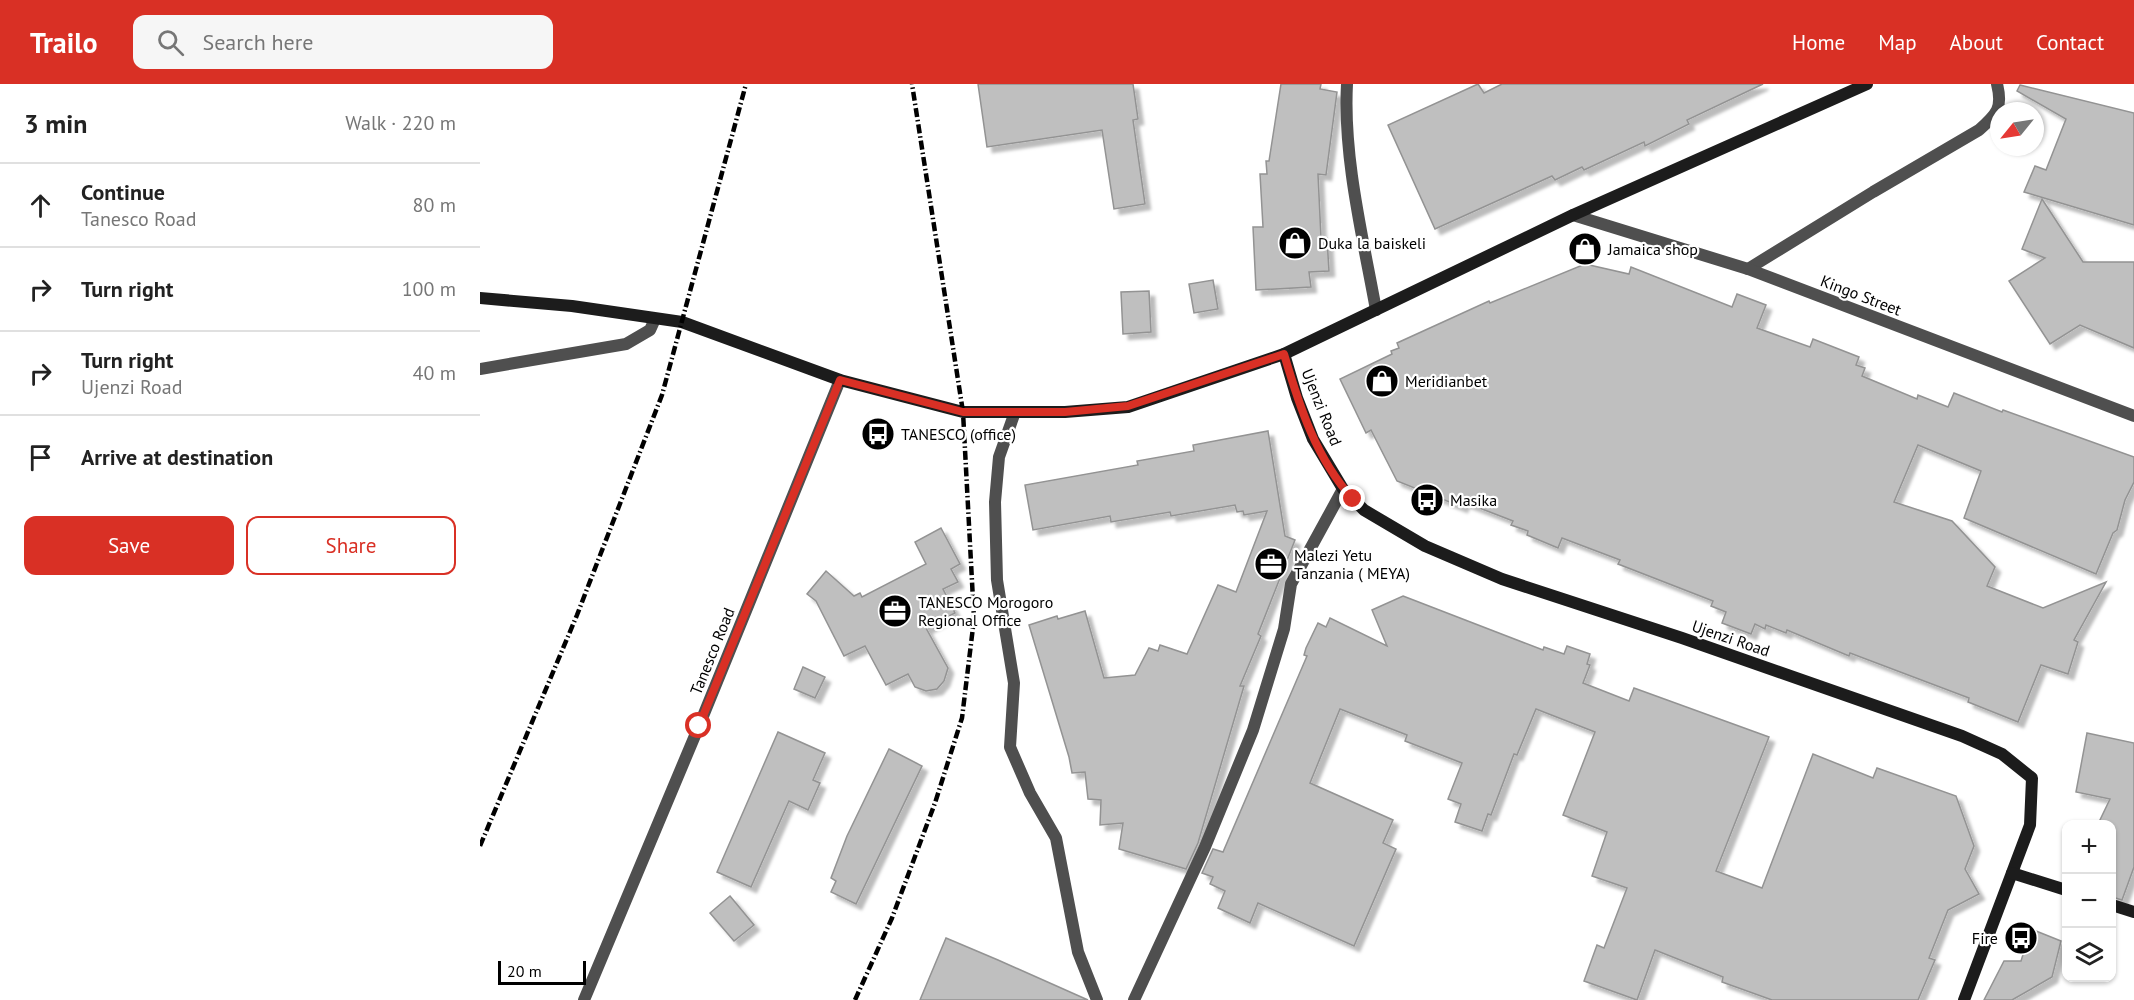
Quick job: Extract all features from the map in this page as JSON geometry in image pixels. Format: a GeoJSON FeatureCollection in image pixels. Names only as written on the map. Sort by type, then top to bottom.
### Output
{"type":"FeatureCollection","features":[{"type":"Feature","properties":{"kind":"main road"},"geometry":{"type":"LineString","coordinates":[[480,298],[572,306],[682,322],[840,380],[963,412],[1065,412],[1128,406],[1284,354],[1573,215],[1867,84]]}},
{"type":"Feature","properties":{"kind":"main road","name":"Ujenzi Road"},"geometry":{"type":"LineString","coordinates":[[1284,354],[1297,398],[1313,439],[1343,489],[1364,510],[1425,546],[1502,579],[1682,638],[1962,736],[2002,754],[2032,778],[2030,825],[1964,1000]]}},
{"type":"Feature","properties":{"kind":"main road"},"geometry":{"type":"LineString","coordinates":[[2012,873],[2062,888]]}},
{"type":"Feature","properties":{"kind":"main road"},"geometry":{"type":"LineString","coordinates":[[2116,906],[2134,912]]}},
{"type":"Feature","properties":{"kind":"street"},"geometry":{"type":"LineString","coordinates":[[1347,84],[1346,108],[1355,196],[1376,310]]}},
{"type":"Feature","properties":{"kind":"street"},"geometry":{"type":"LineString","coordinates":[[1748,269],[1979,130],[1994,118],[2001,101],[1997,84]]}},
{"type":"Feature","properties":{"kind":"street","name":"Kingo Street"},"geometry":{"type":"LineString","coordinates":[[1573,215],[1748,269],[2134,416]]}},
{"type":"Feature","properties":{"kind":"street"},"geometry":{"type":"LineString","coordinates":[[480,369],[626,344],[650,330],[655,319]]}},
{"type":"Feature","properties":{"kind":"street","name":"Tanesco Road"},"geometry":{"type":"LineString","coordinates":[[584,1000],[704,716],[840,380]]}},
{"type":"Feature","properties":{"kind":"street"},"geometry":{"type":"LineString","coordinates":[[1015,412],[999,457],[995,502],[997,580],[1014,682],[1010,747],[1030,793],[1056,838],[1078,952],[1097,1000]]}},
{"type":"Feature","properties":{"kind":"street"},"geometry":{"type":"LineString","coordinates":[[1134,1000],[1205,847],[1253,730],[1284,629],[1291,584],[1343,489]]}},
{"type":"Feature","properties":{"kind":"building"},"geometry":{"type":"Polygon","coordinates":[[[978,84],[1133,84],[1138,119],[1133,120],[1145,204],[1114,209],[1102,130],[987,147],[978,84]]]}},
{"type":"Feature","properties":{"kind":"building"},"geometry":{"type":"Polygon","coordinates":[[[1281,84],[1321,84],[1320,89],[1337,92],[1326,175],[1318,174],[1321,238],[1327,238],[1329,271],[1309,272],[1311,287],[1256,290],[1253,227],[1263,227],[1260,174],[1267,174],[1266,161],[1269,161],[1281,84]]]}},
{"type":"Feature","properties":{"kind":"building"},"geometry":{"type":"Polygon","coordinates":[[[1478,84],[1484,93],[1502,84],[1763,84],[1687,120],[1689,124],[1645,146],[1644,142],[1584,170],[1582,167],[1555,180],[1552,176],[1435,229],[1388,125],[1478,84]]]}},
{"type":"Feature","properties":{"kind":"building"},"geometry":{"type":"Polygon","coordinates":[[[2020,85],[2134,113],[2134,225],[2024,192],[2035,166],[2046,170],[2066,119],[2044,106],[2044,102],[2036,102],[2017,91],[2020,85]]]}},
{"type":"Feature","properties":{"kind":"building"},"geometry":{"type":"Polygon","coordinates":[[[2042,199],[2083,262],[2134,262],[2134,348],[2080,325],[2050,344],[2009,281],[2045,258],[2022,249],[2042,199]]]}},
{"type":"Feature","properties":{"kind":"building"},"geometry":{"type":"Polygon","coordinates":[[[1585,264],[1629,274],[1631,267],[1732,307],[1737,294],[1766,305],[1757,328],[1810,347],[1813,339],[1859,357],[1856,365],[1865,368],[1862,376],[1917,399],[1918,395],[1948,407],[1954,393],[2002,412],[2003,410],[2134,457],[2134,482],[2125,500],[2117,530],[2113,533],[2096,574],[1964,518],[1981,471],[1918,445],[1894,502],[1952,521],[1995,567],[1987,586],[2043,608],[2106,582],[2074,640],[2078,642],[2068,674],[2041,665],[2018,722],[1968,702],[1969,698],[1850,653],[1849,656],[1787,630],[1786,633],[1766,625],[1765,629],[1755,624],[1751,634],[1722,623],[1726,612],[1711,606],[1713,601],[1618,564],[1620,560],[1562,538],[1558,548],[1527,535],[1528,531],[1511,525],[1513,521],[1464,502],[1462,507],[1397,481],[1371,430],[1366,433],[1340,379],[1392,354],[1391,351],[1399,348],[1397,343],[1489,301],[1490,303],[1585,264]]]}},
{"type":"Feature","properties":{"kind":"building"},"geometry":{"type":"Polygon","coordinates":[[[1213,280],[1218,309],[1194,313],[1189,284],[1213,280]]]}},
{"type":"Feature","properties":{"kind":"building"},"geometry":{"type":"Polygon","coordinates":[[[1149,291],[1151,332],[1123,334],[1121,292],[1149,291]]]}},
{"type":"Feature","properties":{"kind":"building"},"geometry":{"type":"Polygon","coordinates":[[[1268,431],[1285,536],[1295,540],[1258,634],[1261,636],[1240,686],[1244,686],[1198,843],[1186,869],[1119,849],[1123,823],[1100,825],[1101,800],[1088,799],[1085,772],[1072,773],[1029,625],[1057,616],[1058,619],[1085,611],[1104,678],[1135,675],[1149,648],[1158,651],[1160,645],[1187,654],[1218,585],[1236,592],[1267,511],[1244,515],[1243,511],[1237,512],[1235,505],[1171,516],[1170,512],[1111,522],[1110,516],[1033,530],[1025,485],[1138,465],[1137,461],[1194,451],[1193,445],[1268,431]]]}},
{"type":"Feature","properties":{"kind":"building"},"geometry":{"type":"Polygon","coordinates":[[[941,528],[960,564],[951,569],[958,582],[943,589],[955,613],[926,628],[948,668],[944,681],[937,689],[926,691],[915,687],[908,674],[886,685],[865,646],[844,656],[816,601],[807,594],[826,571],[854,596],[860,593],[862,597],[926,564],[915,542],[941,528]]]}},
{"type":"Feature","properties":{"kind":"building"},"geometry":{"type":"Polygon","coordinates":[[[1403,596],[1543,650],[1544,647],[1564,654],[1567,646],[1590,654],[1587,664],[1590,665],[1583,683],[1629,701],[1634,688],[1769,737],[1716,871],[1762,888],[1813,754],[1873,778],[1877,768],[1956,796],[1974,846],[1965,869],[1979,894],[1948,910],[1929,958],[1935,960],[1918,1000],[1772,1000],[1722,982],[1723,977],[1655,950],[1637,1000],[1584,981],[1597,945],[1604,948],[1627,888],[1592,876],[1607,832],[1563,815],[1595,732],[1536,709],[1517,755],[1514,754],[1491,815],[1488,814],[1482,831],[1455,822],[1461,804],[1448,799],[1462,763],[1405,741],[1407,735],[1340,709],[1310,783],[1393,820],[1383,843],[1396,849],[1354,946],[1258,903],[1250,923],[1218,908],[1225,891],[1210,884],[1213,877],[1202,873],[1213,849],[1223,852],[1307,656],[1304,655],[1306,648],[1318,623],[1326,627],[1330,618],[1387,646],[1372,610],[1403,596]]]}},
{"type":"Feature","properties":{"kind":"building"},"geometry":{"type":"Polygon","coordinates":[[[803,667],[825,677],[815,698],[794,689],[803,667]]]}},
{"type":"Feature","properties":{"kind":"building"},"geometry":{"type":"Polygon","coordinates":[[[778,732],[825,753],[813,780],[820,783],[808,810],[789,801],[751,887],[717,872],[778,732]]]}},
{"type":"Feature","properties":{"kind":"building"},"geometry":{"type":"Polygon","coordinates":[[[2087,733],[2134,743],[2134,867],[2122,900],[2116,898],[2116,820],[2100,820],[2110,799],[2076,792],[2087,733]]]}},
{"type":"Feature","properties":{"kind":"building"},"geometry":{"type":"Polygon","coordinates":[[[889,749],[922,766],[856,904],[831,892],[836,881],[831,878],[847,836],[889,749]]]}},
{"type":"Feature","properties":{"kind":"building"},"geometry":{"type":"Polygon","coordinates":[[[730,896],[754,925],[734,941],[710,913],[730,896]]]}},
{"type":"Feature","properties":{"kind":"building"},"geometry":{"type":"Polygon","coordinates":[[[2031,929],[2061,941],[2052,977],[2012,1000],[1984,1000],[2004,961],[2021,961],[2031,929]]]}},
{"type":"Feature","properties":{"kind":"building"},"geometry":{"type":"Polygon","coordinates":[[[946,938],[998,960],[1088,1000],[920,1000],[946,938]]]}},
{"type":"Feature","properties":{"kind":"railway"},"geometry":{"type":"LineString","coordinates":[[480,846],[577,615],[662,395],[746,84]]}},
{"type":"Feature","properties":{"kind":"railway"},"geometry":{"type":"LineString","coordinates":[[855,1000],[892,918],[935,803],[962,718],[974,619],[963,412],[912,84]]}},
{"type":"Feature","properties":{"kind":"place","name":"Duka la baiskeli"},"geometry":{"type":"Point","coordinates":[1295,243]}},
{"type":"Feature","properties":{"kind":"place","name":"Jamaica shop"},"geometry":{"type":"Point","coordinates":[1585,249]}},
{"type":"Feature","properties":{"kind":"place","name":"Meridianbet"},"geometry":{"type":"Point","coordinates":[1382,381]}},
{"type":"Feature","properties":{"kind":"place","name":"TANESCO (office)"},"geometry":{"type":"Point","coordinates":[878,434]}},
{"type":"Feature","properties":{"kind":"place","name":"Masika"},"geometry":{"type":"Point","coordinates":[1427,500]}},
{"type":"Feature","properties":{"kind":"place","name":"Malezi Yetu Tanzania ( MEYA)"},"geometry":{"type":"Point","coordinates":[1271,564]}},
{"type":"Feature","properties":{"kind":"place","name":"TANESCO Morogoro Regional Office"},"geometry":{"type":"Point","coordinates":[895,611]}},
{"type":"Feature","properties":{"kind":"place","name":"Fire"},"geometry":{"type":"Point","coordinates":[2021,938]}},
{"type":"Feature","properties":{"kind":"route"},"geometry":{"type":"LineString","coordinates":[[699,726],[840,380],[963,412],[1065,412],[1128,406],[1177,392],[1284,354],[1297,398],[1313,439],[1343,489],[1353,499]]}}]}
